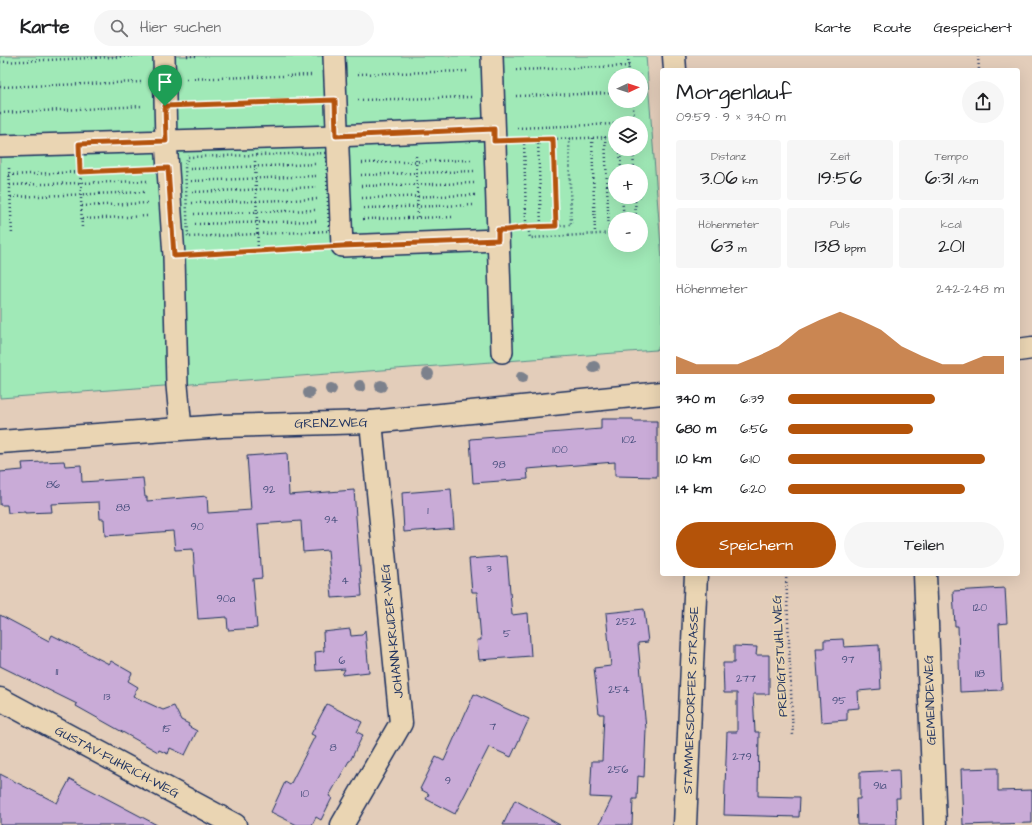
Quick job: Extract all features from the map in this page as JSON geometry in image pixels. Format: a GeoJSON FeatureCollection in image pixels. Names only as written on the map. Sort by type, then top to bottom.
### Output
{"type":"FeatureCollection","features":[{"type":"Feature","properties":{"kind":"street"},"geometry":{"type":"LineString","coordinates":[[164,56],[166,141],[174,256],[177,385],[181,429]]}},
{"type":"Feature","properties":{"kind":"street"},"geometry":{"type":"LineString","coordinates":[[492,56],[502,352]]}},
{"type":"Feature","properties":{"kind":"street"},"geometry":{"type":"LineString","coordinates":[[674,56],[675,68]]}},
{"type":"Feature","properties":{"kind":"street"},"geometry":{"type":"LineString","coordinates":[[334,65],[342,246],[419,243],[498,235]]}},
{"type":"Feature","properties":{"kind":"street"},"geometry":{"type":"LineString","coordinates":[[4,146],[166,141],[255,147],[336,136],[415,133],[494,135]]}},
{"type":"Feature","properties":{"kind":"street"},"geometry":{"type":"LineString","coordinates":[[1020,350],[1032,348]]}},
{"type":"Feature","properties":{"kind":"street","name":"GRENZWEG"},"geometry":{"type":"LineString","coordinates":[[0,442],[222,426],[371,422],[660,393]]}},
{"type":"Feature","properties":{"kind":"street","name":"JOHANN-KRUDER-WEG"},"geometry":{"type":"LineString","coordinates":[[342,825],[401,722],[371,422]]}},
{"type":"Feature","properties":{"kind":"street","name":"STAMMERSDORFER STRASSE"},"geometry":{"type":"LineString","coordinates":[[686,825],[696,576]]}},
{"type":"Feature","properties":{"kind":"street","name":"GEMEINDEWEG"},"geometry":{"type":"LineString","coordinates":[[925,576],[935,825]]}},
{"type":"Feature","properties":{"kind":"street","name":"GUSTAV-FUHRICH-WEG"},"geometry":{"type":"LineString","coordinates":[[0,699],[235,825]]}},
{"type":"Feature","properties":{"kind":"path"},"geometry":{"type":"LineString","coordinates":[[0,62],[136,56]]}},
{"type":"Feature","properties":{"kind":"path"},"geometry":{"type":"LineString","coordinates":[[628,56],[629,68]]}},
{"type":"Feature","properties":{"kind":"path"},"geometry":{"type":"LineString","coordinates":[[978,56],[979,68]]}},
{"type":"Feature","properties":{"kind":"path"},"geometry":{"type":"LineString","coordinates":[[0,87],[164,80],[334,65]]}},
{"type":"Feature","properties":{"kind":"path"},"geometry":{"type":"LineString","coordinates":[[0,113],[335,100],[608,93]]}},
{"type":"Feature","properties":{"kind":"path"},"geometry":{"type":"LineString","coordinates":[[494,135],[608,125]]}},
{"type":"Feature","properties":{"kind":"path"},"geometry":{"type":"LineString","coordinates":[[415,133],[419,243]]}},
{"type":"Feature","properties":{"kind":"path"},"geometry":{"type":"LineString","coordinates":[[494,135],[524,140],[605,137],[608,212]]}},
{"type":"Feature","properties":{"kind":"path"},"geometry":{"type":"LineString","coordinates":[[498,235],[507,230],[528,227],[571,225],[568,138]]}},
{"type":"Feature","properties":{"kind":"path"},"geometry":{"type":"LineString","coordinates":[[592,138],[595,234]]}},
{"type":"Feature","properties":{"kind":"path"},"geometry":{"type":"LineString","coordinates":[[553,139],[556,226]]}},
{"type":"Feature","properties":{"kind":"path"},"geometry":{"type":"LineString","coordinates":[[524,140],[526,221],[530,238],[608,233]]}},
{"type":"Feature","properties":{"kind":"path"},"geometry":{"type":"LineString","coordinates":[[538,140],[541,226]]}},
{"type":"Feature","properties":{"kind":"path"},"geometry":{"type":"LineString","coordinates":[[79,144],[82,229]]}},
{"type":"Feature","properties":{"kind":"path"},"geometry":{"type":"LineString","coordinates":[[4,146],[10,175],[12,235]]}},
{"type":"Feature","properties":{"kind":"path"},"geometry":{"type":"LineString","coordinates":[[255,147],[258,251]]}},
{"type":"Feature","properties":{"kind":"path"},"geometry":{"type":"LineString","coordinates":[[255,147],[326,153],[329,231],[188,236],[186,181],[185,165],[188,157],[255,147]]}},
{"type":"Feature","properties":{"kind":"path"},"geometry":{"type":"LineString","coordinates":[[10,175],[168,168]]}},
{"type":"Feature","properties":{"kind":"path"},"geometry":{"type":"LineString","coordinates":[[357,175],[477,171]]}},
{"type":"Feature","properties":{"kind":"path"},"geometry":{"type":"LineString","coordinates":[[186,181],[318,176]]}},
{"type":"Feature","properties":{"kind":"path"},"geometry":{"type":"LineString","coordinates":[[10,185],[152,181]]}},
{"type":"Feature","properties":{"kind":"path"},"geometry":{"type":"LineString","coordinates":[[358,186],[477,183]]}},
{"type":"Feature","properties":{"kind":"path"},"geometry":{"type":"LineString","coordinates":[[186,192],[319,187]]}},
{"type":"Feature","properties":{"kind":"path"},"geometry":{"type":"LineString","coordinates":[[11,197],[152,192]]}},
{"type":"Feature","properties":{"kind":"path"},"geometry":{"type":"LineString","coordinates":[[358,198],[478,195]]}},
{"type":"Feature","properties":{"kind":"path"},"geometry":{"type":"LineString","coordinates":[[186,203],[320,199]]}},
{"type":"Feature","properties":{"kind":"path"},"geometry":{"type":"LineString","coordinates":[[82,206],[152,203]]}},
{"type":"Feature","properties":{"kind":"path"},"geometry":{"type":"LineString","coordinates":[[358,208],[478,205]]}},
{"type":"Feature","properties":{"kind":"path"},"geometry":{"type":"LineString","coordinates":[[187,214],[320,210]]}},
{"type":"Feature","properties":{"kind":"path"},"geometry":{"type":"LineString","coordinates":[[82,219],[153,216]]}},
{"type":"Feature","properties":{"kind":"path"},"geometry":{"type":"LineString","coordinates":[[174,256],[342,246]]}},
{"type":"Feature","properties":{"kind":"path","name":"PREDIGTSTUHLWEG"},"geometry":{"type":"LineString","coordinates":[[786,576],[793,737]]}},
{"type":"Feature","properties":{"kind":"green space"},"geometry":{"type":"Polygon","coordinates":[[[0,56],[646,56],[647,68],[608,68],[608,108],[648,108],[648,81],[660,234],[660,345],[656,350],[0,398],[0,56]]]}},
{"type":"Feature","properties":{"kind":"building"},"geometry":{"type":"Polygon","coordinates":[[[601,419],[657,421],[657,477],[615,476],[615,462],[527,469],[528,479],[473,483],[470,439],[601,429],[601,419]]]}},
{"type":"Feature","properties":{"kind":"building"},"geometry":{"type":"Polygon","coordinates":[[[287,453],[289,495],[354,490],[362,596],[332,598],[328,550],[303,552],[301,521],[258,524],[262,578],[253,579],[257,628],[228,630],[227,617],[198,619],[193,549],[175,550],[173,531],[105,536],[104,519],[100,519],[99,502],[51,504],[52,512],[25,513],[8,513],[7,505],[0,505],[0,472],[23,470],[22,463],[64,461],[65,466],[81,465],[82,482],[143,478],[145,497],[147,497],[147,501],[207,496],[208,513],[251,510],[247,456],[287,453]]]}},
{"type":"Feature","properties":{"kind":"building"},"geometry":{"type":"Polygon","coordinates":[[[451,489],[454,528],[404,532],[402,493],[451,489]]]}},
{"type":"Feature","properties":{"kind":"building"},"geometry":{"type":"Polygon","coordinates":[[[507,556],[512,615],[528,613],[531,656],[479,660],[477,640],[481,640],[477,592],[472,592],[469,559],[507,556]]]}},
{"type":"Feature","properties":{"kind":"building"},"geometry":{"type":"Polygon","coordinates":[[[1005,588],[1007,623],[999,624],[1002,690],[960,692],[958,626],[955,626],[953,591],[1005,588]]]}},
{"type":"Feature","properties":{"kind":"building"},"geometry":{"type":"Polygon","coordinates":[[[644,609],[648,642],[638,643],[646,729],[644,777],[638,776],[637,799],[633,799],[632,825],[599,825],[612,798],[590,797],[592,761],[602,761],[604,714],[599,714],[594,668],[611,666],[606,613],[644,609]]]}},
{"type":"Feature","properties":{"kind":"building"},"geometry":{"type":"Polygon","coordinates":[[[0,615],[49,641],[52,635],[109,664],[111,661],[132,673],[128,681],[138,687],[133,696],[163,710],[174,706],[181,720],[189,724],[188,726],[197,731],[185,755],[170,748],[168,754],[159,750],[158,752],[76,706],[77,704],[0,666],[0,615]]]}},
{"type":"Feature","properties":{"kind":"building"},"geometry":{"type":"Polygon","coordinates":[[[350,629],[351,636],[362,635],[365,630],[369,672],[342,675],[345,669],[316,671],[315,652],[324,651],[323,632],[350,629]]]}},
{"type":"Feature","properties":{"kind":"building"},"geometry":{"type":"Polygon","coordinates":[[[843,639],[844,647],[879,645],[881,689],[858,691],[859,708],[847,709],[847,720],[821,722],[816,648],[824,648],[824,640],[843,639]]]}},
{"type":"Feature","properties":{"kind":"building"},"geometry":{"type":"Polygon","coordinates":[[[734,646],[757,647],[756,655],[769,655],[769,694],[753,694],[755,732],[759,732],[758,796],[800,797],[799,817],[724,815],[727,732],[737,732],[737,693],[724,693],[723,663],[734,663],[734,646]]]}},
{"type":"Feature","properties":{"kind":"building"},"geometry":{"type":"Polygon","coordinates":[[[474,694],[529,719],[511,757],[489,747],[455,814],[426,799],[429,794],[420,789],[436,757],[444,761],[474,694]]]}},
{"type":"Feature","properties":{"kind":"building"},"geometry":{"type":"Polygon","coordinates":[[[327,704],[362,722],[357,732],[363,735],[350,761],[329,796],[332,798],[321,820],[316,817],[312,825],[297,825],[271,812],[285,782],[290,785],[315,736],[311,734],[327,704]]]}},
{"type":"Feature","properties":{"kind":"building"},"geometry":{"type":"Polygon","coordinates":[[[998,768],[998,791],[1032,790],[1032,823],[963,825],[961,769],[998,768]]]}},
{"type":"Feature","properties":{"kind":"building"},"geometry":{"type":"Polygon","coordinates":[[[899,770],[900,798],[896,798],[897,825],[857,825],[856,799],[860,799],[860,772],[899,770]]]}},
{"type":"Feature","properties":{"kind":"building"},"geometry":{"type":"Polygon","coordinates":[[[0,774],[57,803],[70,779],[157,825],[0,825],[0,774]]]}},
{"type":"Feature","properties":{"kind":"building"},"geometry":{"type":"Polygon","coordinates":[[[515,800],[560,825],[503,825],[515,800]]]}},
{"type":"Feature","properties":{"kind":"route"},"geometry":{"type":"LineString","coordinates":[[335,100],[336,136],[494,129],[494,141],[553,139],[556,226],[498,230],[498,240],[342,246],[174,256],[168,168],[80,172],[79,144],[166,141],[165,106],[335,100]]}}]}
